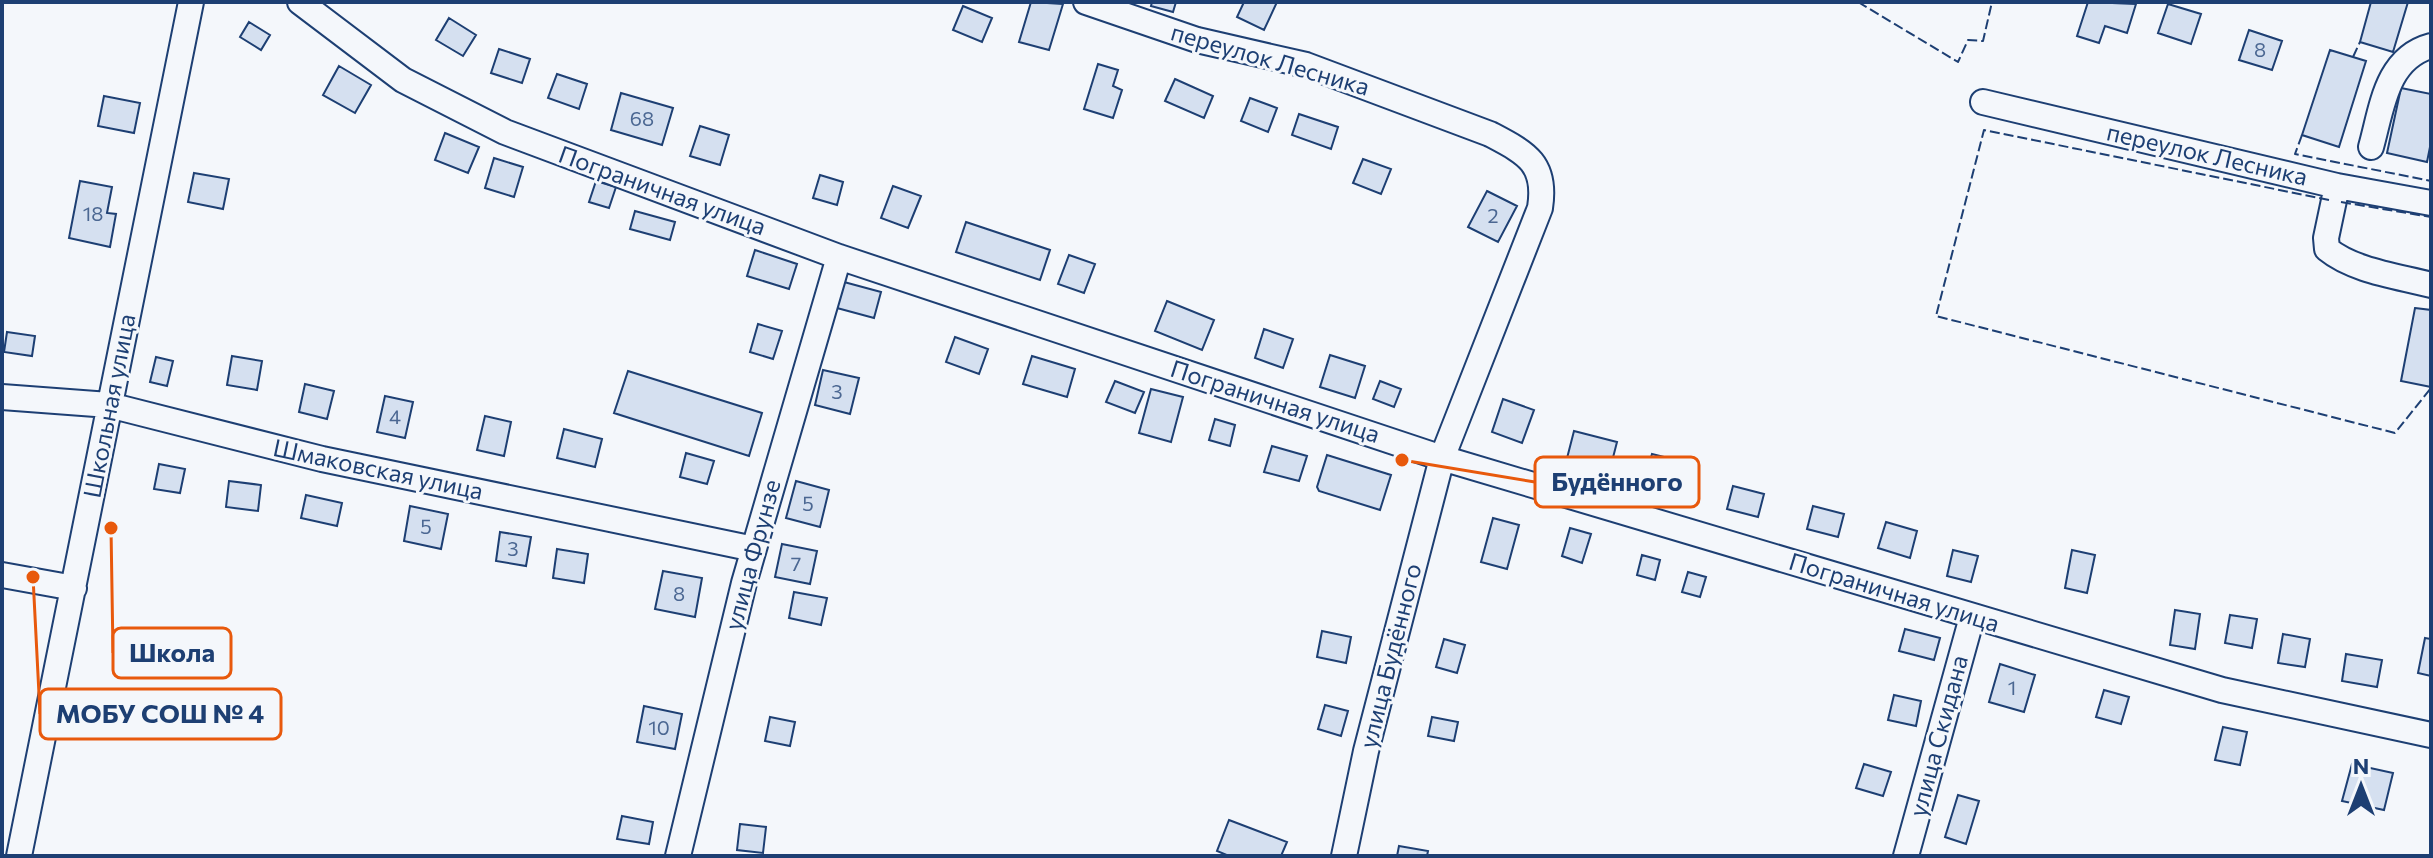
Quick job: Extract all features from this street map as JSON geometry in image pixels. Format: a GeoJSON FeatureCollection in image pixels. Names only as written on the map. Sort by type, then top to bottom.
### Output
{"type":"FeatureCollection","features":[{"type":"Feature","properties":{"kind":"street","name":"Школьная улица"},"geometry":{"type":"LineString","coordinates":[[14,848],[74,588],[191,2]]}},
{"type":"Feature","properties":{"kind":"street","name":"Пограничная улица"},"geometry":{"type":"LineString","coordinates":[[300,2],[403,80],[505,132],[839,257],[1442,458],[2222,690],[2431,735]]}},
{"type":"Feature","properties":{"kind":"street","name":"переулок Лесника"},"geometry":{"type":"LineString","coordinates":[[1086,2],[1197,40],[1306,65],[1490,134],[1517,148],[1537,166]]}},
{"type":"Feature","properties":{"kind":"street"},"geometry":{"type":"LineString","coordinates":[[2371,147],[2389,80],[2415,50],[2431,46]]}},
{"type":"Feature","properties":{"kind":"street","name":"переулок Лесника"},"geometry":{"type":"LineString","coordinates":[[1983,102],[2337,186],[2431,203]]}},
{"type":"Feature","properties":{"kind":"street","name":"улица Будённого"},"geometry":{"type":"LineString","coordinates":[[1344,856],[1366,751],[1442,458],[1540,208],[1543,190],[1537,166]]}},
{"type":"Feature","properties":{"kind":"street"},"geometry":{"type":"LineString","coordinates":[[2337,186],[2326,238],[2327,249],[2336,257],[2431,285]]}},
{"type":"Feature","properties":{"kind":"street","name":"улица Фрунзе"},"geometry":{"type":"LineString","coordinates":[[678,856],[754,549],[839,257]]}},
{"type":"Feature","properties":{"kind":"street","name":"Шмаковская улица"},"geometry":{"type":"LineString","coordinates":[[2,397],[109,405],[322,459],[754,549]]}},
{"type":"Feature","properties":{"kind":"street"},"geometry":{"type":"LineString","coordinates":[[2,575],[74,588]]}},
{"type":"Feature","properties":{"kind":"street","name":"улица Скидана"},"geometry":{"type":"LineString","coordinates":[[1906,856],[1972,617]]}},
{"type":"Feature","properties":{"kind":"building"},"geometry":{"type":"Polygon","coordinates":[[[1031,2],[1063,4],[1049,50],[1019,42],[1031,2]]]}},
{"type":"Feature","properties":{"kind":"building"},"geometry":{"type":"Polygon","coordinates":[[[1152,2],[1176,2],[1173,12],[1151,6],[1152,2]]]}},
{"type":"Feature","properties":{"kind":"building"},"geometry":{"type":"Polygon","coordinates":[[[1244,2],[1277,2],[1264,30],[1237,17],[1244,2]]]}},
{"type":"Feature","properties":{"kind":"building"},"geometry":{"type":"Polygon","coordinates":[[[2088,2],[2136,4],[2127,33],[2105,26],[2099,43],[2077,36],[2088,2]]]}},
{"type":"Feature","properties":{"kind":"building"},"geometry":{"type":"Polygon","coordinates":[[[2371,2],[2408,2],[2393,52],[2360,42],[2371,2]]]}},
{"type":"Feature","properties":{"kind":"building"},"geometry":{"type":"Polygon","coordinates":[[[2168,4],[2201,14],[2191,44],[2158,33],[2168,4]]]}},
{"type":"Feature","properties":{"kind":"building"},"geometry":{"type":"Polygon","coordinates":[[[963,6],[992,18],[982,42],[953,30],[963,6]]]}},
{"type":"Feature","properties":{"kind":"building"},"geometry":{"type":"Polygon","coordinates":[[[449,18],[476,35],[463,56],[436,40],[449,18]]]}},
{"type":"Feature","properties":{"kind":"building"},"geometry":{"type":"Polygon","coordinates":[[[249,22],[270,35],[261,50],[240,37],[249,22]]]}},
{"type":"Feature","properties":{"kind":"building"},"geometry":{"type":"Polygon","coordinates":[[[2249,30],[2282,41],[2272,70],[2239,60],[2249,30]]]}},
{"type":"Feature","properties":{"kind":"building"},"geometry":{"type":"Polygon","coordinates":[[[499,49],[530,59],[522,83],[491,73],[499,49]]]}},
{"type":"Feature","properties":{"kind":"building"},"geometry":{"type":"Polygon","coordinates":[[[2330,50],[2366,61],[2339,147],[2302,135],[2330,50]]]}},
{"type":"Feature","properties":{"kind":"building"},"geometry":{"type":"Polygon","coordinates":[[[1098,64],[1118,70],[1113,86],[1122,90],[1113,118],[1084,109],[1098,64]]]}},
{"type":"Feature","properties":{"kind":"building"},"geometry":{"type":"Polygon","coordinates":[[[339,66],[371,85],[355,113],[323,95],[339,66]]]}},
{"type":"Feature","properties":{"kind":"building"},"geometry":{"type":"Polygon","coordinates":[[[557,74],[587,84],[579,109],[548,98],[557,74]]]}},
{"type":"Feature","properties":{"kind":"building"},"geometry":{"type":"Polygon","coordinates":[[[1175,79],[1213,96],[1204,118],[1165,101],[1175,79]]]}},
{"type":"Feature","properties":{"kind":"building"},"geometry":{"type":"Polygon","coordinates":[[[2401,88],[2431,94],[2431,142],[2427,162],[2387,153],[2401,88]]]}},
{"type":"Feature","properties":{"kind":"building"},"geometry":{"type":"Polygon","coordinates":[[[621,93],[673,108],[662,145],[611,130],[621,93]]]}},
{"type":"Feature","properties":{"kind":"building"},"geometry":{"type":"Polygon","coordinates":[[[104,96],[140,103],[134,133],[98,126],[104,96]]]}},
{"type":"Feature","properties":{"kind":"building"},"geometry":{"type":"Polygon","coordinates":[[[1250,98],[1277,108],[1268,132],[1241,121],[1250,98]]]}},
{"type":"Feature","properties":{"kind":"building"},"geometry":{"type":"Polygon","coordinates":[[[1299,114],[1338,127],[1331,149],[1292,135],[1299,114]]]}},
{"type":"Feature","properties":{"kind":"building"},"geometry":{"type":"Polygon","coordinates":[[[700,126],[729,135],[720,165],[690,156],[700,126]]]}},
{"type":"Feature","properties":{"kind":"building"},"geometry":{"type":"Polygon","coordinates":[[[445,133],[479,147],[468,173],[435,160],[445,133]]]}},
{"type":"Feature","properties":{"kind":"building"},"geometry":{"type":"Polygon","coordinates":[[[494,158],[523,167],[514,197],[485,188],[494,158]]]}},
{"type":"Feature","properties":{"kind":"building"},"geometry":{"type":"Polygon","coordinates":[[[1363,159],[1391,169],[1381,194],[1353,183],[1363,159]]]}},
{"type":"Feature","properties":{"kind":"building"},"geometry":{"type":"Polygon","coordinates":[[[194,173],[229,179],[223,209],[188,202],[194,173]]]}},
{"type":"Feature","properties":{"kind":"building"},"geometry":{"type":"Polygon","coordinates":[[[820,175],[843,182],[837,205],[813,198],[820,175]]]}},
{"type":"Feature","properties":{"kind":"building"},"geometry":{"type":"Polygon","coordinates":[[[80,181],[112,187],[107,213],[116,214],[110,247],[69,238],[80,181]]]}},
{"type":"Feature","properties":{"kind":"building"},"geometry":{"type":"Polygon","coordinates":[[[596,181],[616,187],[609,208],[589,202],[596,181]]]}},
{"type":"Feature","properties":{"kind":"building"},"geometry":{"type":"Polygon","coordinates":[[[893,186],[921,196],[908,228],[881,218],[893,186]]]}},
{"type":"Feature","properties":{"kind":"building"},"geometry":{"type":"Polygon","coordinates":[[[1487,191],[1517,206],[1498,242],[1468,227],[1487,191]]]}},
{"type":"Feature","properties":{"kind":"building"},"geometry":{"type":"Polygon","coordinates":[[[635,211],[675,222],[670,240],[630,229],[635,211]]]}},
{"type":"Feature","properties":{"kind":"building"},"geometry":{"type":"Polygon","coordinates":[[[966,222],[1050,250],[1040,280],[956,252],[966,222]]]}},
{"type":"Feature","properties":{"kind":"building"},"geometry":{"type":"Polygon","coordinates":[[[755,250],[797,264],[789,289],[747,276],[755,250]]]}},
{"type":"Feature","properties":{"kind":"building"},"geometry":{"type":"Polygon","coordinates":[[[1069,255],[1095,264],[1084,293],[1058,284],[1069,255]]]}},
{"type":"Feature","properties":{"kind":"building"},"geometry":{"type":"Polygon","coordinates":[[[844,282],[881,292],[874,318],[837,308],[844,282]]]}},
{"type":"Feature","properties":{"kind":"building"},"geometry":{"type":"Polygon","coordinates":[[[1167,301],[1214,320],[1202,350],[1155,331],[1167,301]]]}},
{"type":"Feature","properties":{"kind":"building"},"geometry":{"type":"Polygon","coordinates":[[[2415,308],[2431,310],[2431,387],[2401,381],[2415,308]]]}},
{"type":"Feature","properties":{"kind":"building"},"geometry":{"type":"Polygon","coordinates":[[[758,324],[782,331],[773,359],[750,352],[758,324]]]}},
{"type":"Feature","properties":{"kind":"building"},"geometry":{"type":"Polygon","coordinates":[[[1264,329],[1293,339],[1283,368],[1255,358],[1264,329]]]}},
{"type":"Feature","properties":{"kind":"building"},"geometry":{"type":"Polygon","coordinates":[[[7,332],[35,336],[32,356],[4,352],[7,332]]]}},
{"type":"Feature","properties":{"kind":"building"},"geometry":{"type":"Polygon","coordinates":[[[955,337],[988,349],[979,374],[946,362],[955,337]]]}},
{"type":"Feature","properties":{"kind":"building"},"geometry":{"type":"Polygon","coordinates":[[[1330,355],[1365,366],[1355,398],[1320,387],[1330,355]]]}},
{"type":"Feature","properties":{"kind":"building"},"geometry":{"type":"Polygon","coordinates":[[[232,356],[262,361],[257,390],[227,385],[232,356]]]}},
{"type":"Feature","properties":{"kind":"building"},"geometry":{"type":"Polygon","coordinates":[[[1032,356],[1075,369],[1067,397],[1023,384],[1032,356]]]}},
{"type":"Feature","properties":{"kind":"building"},"geometry":{"type":"Polygon","coordinates":[[[156,357],[173,361],[167,386],[150,382],[156,357]]]}},
{"type":"Feature","properties":{"kind":"building"},"geometry":{"type":"Polygon","coordinates":[[[823,370],[859,378],[850,414],[815,405],[823,370]]]}},
{"type":"Feature","properties":{"kind":"building"},"geometry":{"type":"Polygon","coordinates":[[[628,371],[762,413],[749,456],[614,413],[628,371]]]}},
{"type":"Feature","properties":{"kind":"building"},"geometry":{"type":"Polygon","coordinates":[[[1115,381],[1144,392],[1135,413],[1106,402],[1115,381]]]}},
{"type":"Feature","properties":{"kind":"building"},"geometry":{"type":"Polygon","coordinates":[[[1380,381],[1401,389],[1394,407],[1373,399],[1380,381]]]}},
{"type":"Feature","properties":{"kind":"building"},"geometry":{"type":"Polygon","coordinates":[[[305,384],[334,391],[327,419],[299,412],[305,384]]]}},
{"type":"Feature","properties":{"kind":"building"},"geometry":{"type":"Polygon","coordinates":[[[1151,389],[1183,397],[1171,442],[1139,433],[1151,389]]]}},
{"type":"Feature","properties":{"kind":"building"},"geometry":{"type":"Polygon","coordinates":[[[385,396],[413,402],[405,438],[377,432],[385,396]]]}},
{"type":"Feature","properties":{"kind":"building"},"geometry":{"type":"Polygon","coordinates":[[[1503,399],[1534,410],[1522,443],[1492,432],[1503,399]]]}},
{"type":"Feature","properties":{"kind":"building"},"geometry":{"type":"Polygon","coordinates":[[[485,416],[511,422],[504,456],[477,450],[485,416]]]}},
{"type":"Feature","properties":{"kind":"building"},"geometry":{"type":"Polygon","coordinates":[[[1215,419],[1235,425],[1230,446],[1209,440],[1215,419]]]}},
{"type":"Feature","properties":{"kind":"building"},"geometry":{"type":"Polygon","coordinates":[[[564,429],[602,439],[595,467],[557,458],[564,429]]]}},
{"type":"Feature","properties":{"kind":"building"},"geometry":{"type":"Polygon","coordinates":[[[1574,431],[1617,442],[1608,477],[1565,466],[1574,431]]]}},
{"type":"Feature","properties":{"kind":"building"},"geometry":{"type":"Polygon","coordinates":[[[1272,446],[1307,456],[1299,481],[1264,472],[1272,446]]]}},
{"type":"Feature","properties":{"kind":"building"},"geometry":{"type":"Polygon","coordinates":[[[686,453],[714,461],[707,484],[680,477],[686,453]]]}},
{"type":"Feature","properties":{"kind":"building"},"geometry":{"type":"Polygon","coordinates":[[[1652,454],[1684,462],[1676,492],[1643,484],[1652,454]]]}},
{"type":"Feature","properties":{"kind":"building"},"geometry":{"type":"Polygon","coordinates":[[[1327,455],[1391,475],[1380,510],[1319,491],[1317,487],[1327,455]]]}},
{"type":"Feature","properties":{"kind":"building"},"geometry":{"type":"Polygon","coordinates":[[[159,464],[185,469],[180,493],[154,489],[159,464]]]}},
{"type":"Feature","properties":{"kind":"building"},"geometry":{"type":"Polygon","coordinates":[[[229,481],[261,485],[258,511],[226,507],[229,481]]]}},
{"type":"Feature","properties":{"kind":"building"},"geometry":{"type":"Polygon","coordinates":[[[796,481],[829,490],[820,527],[786,518],[796,481]]]}},
{"type":"Feature","properties":{"kind":"building"},"geometry":{"type":"Polygon","coordinates":[[[1733,486],[1764,494],[1758,517],[1727,509],[1733,486]]]}},
{"type":"Feature","properties":{"kind":"building"},"geometry":{"type":"Polygon","coordinates":[[[306,495],[342,503],[337,526],[301,518],[306,495]]]}},
{"type":"Feature","properties":{"kind":"building"},"geometry":{"type":"Polygon","coordinates":[[[410,506],[448,514],[441,549],[404,541],[410,506]]]}},
{"type":"Feature","properties":{"kind":"building"},"geometry":{"type":"Polygon","coordinates":[[[1813,506],[1844,514],[1838,537],[1807,529],[1813,506]]]}},
{"type":"Feature","properties":{"kind":"building"},"geometry":{"type":"Polygon","coordinates":[[[1493,518],[1519,525],[1507,569],[1481,562],[1493,518]]]}},
{"type":"Feature","properties":{"kind":"building"},"geometry":{"type":"Polygon","coordinates":[[[1886,522],[1917,531],[1910,558],[1878,548],[1886,522]]]}},
{"type":"Feature","properties":{"kind":"building"},"geometry":{"type":"Polygon","coordinates":[[[1570,528],[1591,534],[1582,563],[1562,556],[1570,528]]]}},
{"type":"Feature","properties":{"kind":"building"},"geometry":{"type":"Polygon","coordinates":[[[500,532],[531,537],[526,566],[496,561],[500,532]]]}},
{"type":"Feature","properties":{"kind":"building"},"geometry":{"type":"Polygon","coordinates":[[[782,544],[817,551],[810,584],[775,577],[782,544]]]}},
{"type":"Feature","properties":{"kind":"building"},"geometry":{"type":"Polygon","coordinates":[[[557,549],[588,554],[584,583],[553,578],[557,549]]]}},
{"type":"Feature","properties":{"kind":"building"},"geometry":{"type":"Polygon","coordinates":[[[1953,550],[1978,556],[1971,582],[1947,576],[1953,550]]]}},
{"type":"Feature","properties":{"kind":"building"},"geometry":{"type":"Polygon","coordinates":[[[2072,550],[2095,555],[2087,593],[2065,588],[2072,550]]]}},
{"type":"Feature","properties":{"kind":"building"},"geometry":{"type":"Polygon","coordinates":[[[1642,555],[1660,560],[1655,580],[1637,575],[1642,555]]]}},
{"type":"Feature","properties":{"kind":"building"},"geometry":{"type":"Polygon","coordinates":[[[663,571],[702,578],[695,617],[655,609],[663,571]]]}},
{"type":"Feature","properties":{"kind":"building"},"geometry":{"type":"Polygon","coordinates":[[[1688,572],[1706,577],[1700,597],[1682,592],[1688,572]]]}},
{"type":"Feature","properties":{"kind":"building"},"geometry":{"type":"Polygon","coordinates":[[[794,592],[827,598],[821,625],[789,618],[794,592]]]}},
{"type":"Feature","properties":{"kind":"building"},"geometry":{"type":"Polygon","coordinates":[[[2175,610],[2200,614],[2195,649],[2170,645],[2175,610]]]}},
{"type":"Feature","properties":{"kind":"building"},"geometry":{"type":"Polygon","coordinates":[[[2230,615],[2257,619],[2252,648],[2225,643],[2230,615]]]}},
{"type":"Feature","properties":{"kind":"building"},"geometry":{"type":"Polygon","coordinates":[[[1905,629],[1940,638],[1934,660],[1899,651],[1905,629]]]}},
{"type":"Feature","properties":{"kind":"building"},"geometry":{"type":"Polygon","coordinates":[[[1322,631],[1351,637],[1346,663],[1317,657],[1322,631]]]}},
{"type":"Feature","properties":{"kind":"building"},"geometry":{"type":"Polygon","coordinates":[[[2283,634],[2310,639],[2305,667],[2278,663],[2283,634]]]}},
{"type":"Feature","properties":{"kind":"building"},"geometry":{"type":"Polygon","coordinates":[[[2425,638],[2431,639],[2431,676],[2418,673],[2425,638]]]}},
{"type":"Feature","properties":{"kind":"building"},"geometry":{"type":"Polygon","coordinates":[[[1444,639],[1465,645],[1457,673],[1436,667],[1444,639]]]}},
{"type":"Feature","properties":{"kind":"building"},"geometry":{"type":"Polygon","coordinates":[[[2346,654],[2382,660],[2377,687],[2342,681],[2346,654]]]}},
{"type":"Feature","properties":{"kind":"building"},"geometry":{"type":"Polygon","coordinates":[[[2000,664],[2035,675],[2024,712],[1989,702],[2000,664]]]}},
{"type":"Feature","properties":{"kind":"building"},"geometry":{"type":"Polygon","coordinates":[[[2104,690],[2129,697],[2121,724],[2096,717],[2104,690]]]}},
{"type":"Feature","properties":{"kind":"building"},"geometry":{"type":"Polygon","coordinates":[[[1894,695],[1921,701],[1916,726],[1888,720],[1894,695]]]}},
{"type":"Feature","properties":{"kind":"building"},"geometry":{"type":"Polygon","coordinates":[[[1325,705],[1348,711],[1341,736],[1318,729],[1325,705]]]}},
{"type":"Feature","properties":{"kind":"building"},"geometry":{"type":"Polygon","coordinates":[[[644,706],[682,714],[675,749],[637,742],[644,706]]]}},
{"type":"Feature","properties":{"kind":"building"},"geometry":{"type":"Polygon","coordinates":[[[770,717],[795,722],[790,746],[765,741],[770,717]]]}},
{"type":"Feature","properties":{"kind":"building"},"geometry":{"type":"Polygon","coordinates":[[[1432,717],[1458,722],[1454,741],[1428,736],[1432,717]]]}},
{"type":"Feature","properties":{"kind":"building"},"geometry":{"type":"Polygon","coordinates":[[[2223,727],[2247,732],[2240,765],[2215,760],[2223,727]]]}},
{"type":"Feature","properties":{"kind":"building"},"geometry":{"type":"Polygon","coordinates":[[[1864,764],[1891,772],[1883,796],[1856,788],[1864,764]]]}},
{"type":"Feature","properties":{"kind":"building"},"geometry":{"type":"Polygon","coordinates":[[[2352,764],[2393,773],[2384,810],[2342,801],[2352,764]]]}},
{"type":"Feature","properties":{"kind":"building"},"geometry":{"type":"Polygon","coordinates":[[[1958,795],[1979,801],[1966,844],[1945,837],[1958,795]]]}},
{"type":"Feature","properties":{"kind":"building"},"geometry":{"type":"Polygon","coordinates":[[[622,816],[653,822],[649,844],[617,839],[622,816]]]}},
{"type":"Feature","properties":{"kind":"building"},"geometry":{"type":"Polygon","coordinates":[[[1229,820],[1287,842],[1281,856],[1229,856],[1217,851],[1229,820]]]}},
{"type":"Feature","properties":{"kind":"building"},"geometry":{"type":"Polygon","coordinates":[[[740,824],[766,827],[763,853],[737,850],[740,824]]]}},
{"type":"Feature","properties":{"kind":"building"},"geometry":{"type":"Polygon","coordinates":[[[1399,846],[1428,851],[1427,856],[1397,856],[1399,846]]]}},
{"type":"Feature","properties":{"kind":"fence"},"geometry":{"type":"LineString","coordinates":[[1858,2],[1958,62],[1968,40],[1983,41],[1992,2]]}},
{"type":"Feature","properties":{"kind":"fence"},"geometry":{"type":"LineString","coordinates":[[2353,57],[2360,42]]}},
{"type":"Feature","properties":{"kind":"fence"},"geometry":{"type":"LineString","coordinates":[[2329,200],[1984,130],[1936,316],[2395,433],[2431,388]]}},
{"type":"Feature","properties":{"kind":"fence"},"geometry":{"type":"LineString","coordinates":[[2302,135],[2295,154],[2431,181]]}},
{"type":"Feature","properties":{"kind":"fence"},"geometry":{"type":"LineString","coordinates":[[2341,202],[2431,217]]}},
{"type":"Feature","properties":{"kind":"place","name":"Будённого"},"geometry":{"type":"Point","coordinates":[1402,460]}},
{"type":"Feature","properties":{"kind":"place","name":"Школа"},"geometry":{"type":"Point","coordinates":[111,528]}},
{"type":"Feature","properties":{"kind":"place","name":"МОБУ СОШ № 4"},"geometry":{"type":"Point","coordinates":[33,577]}}]}
